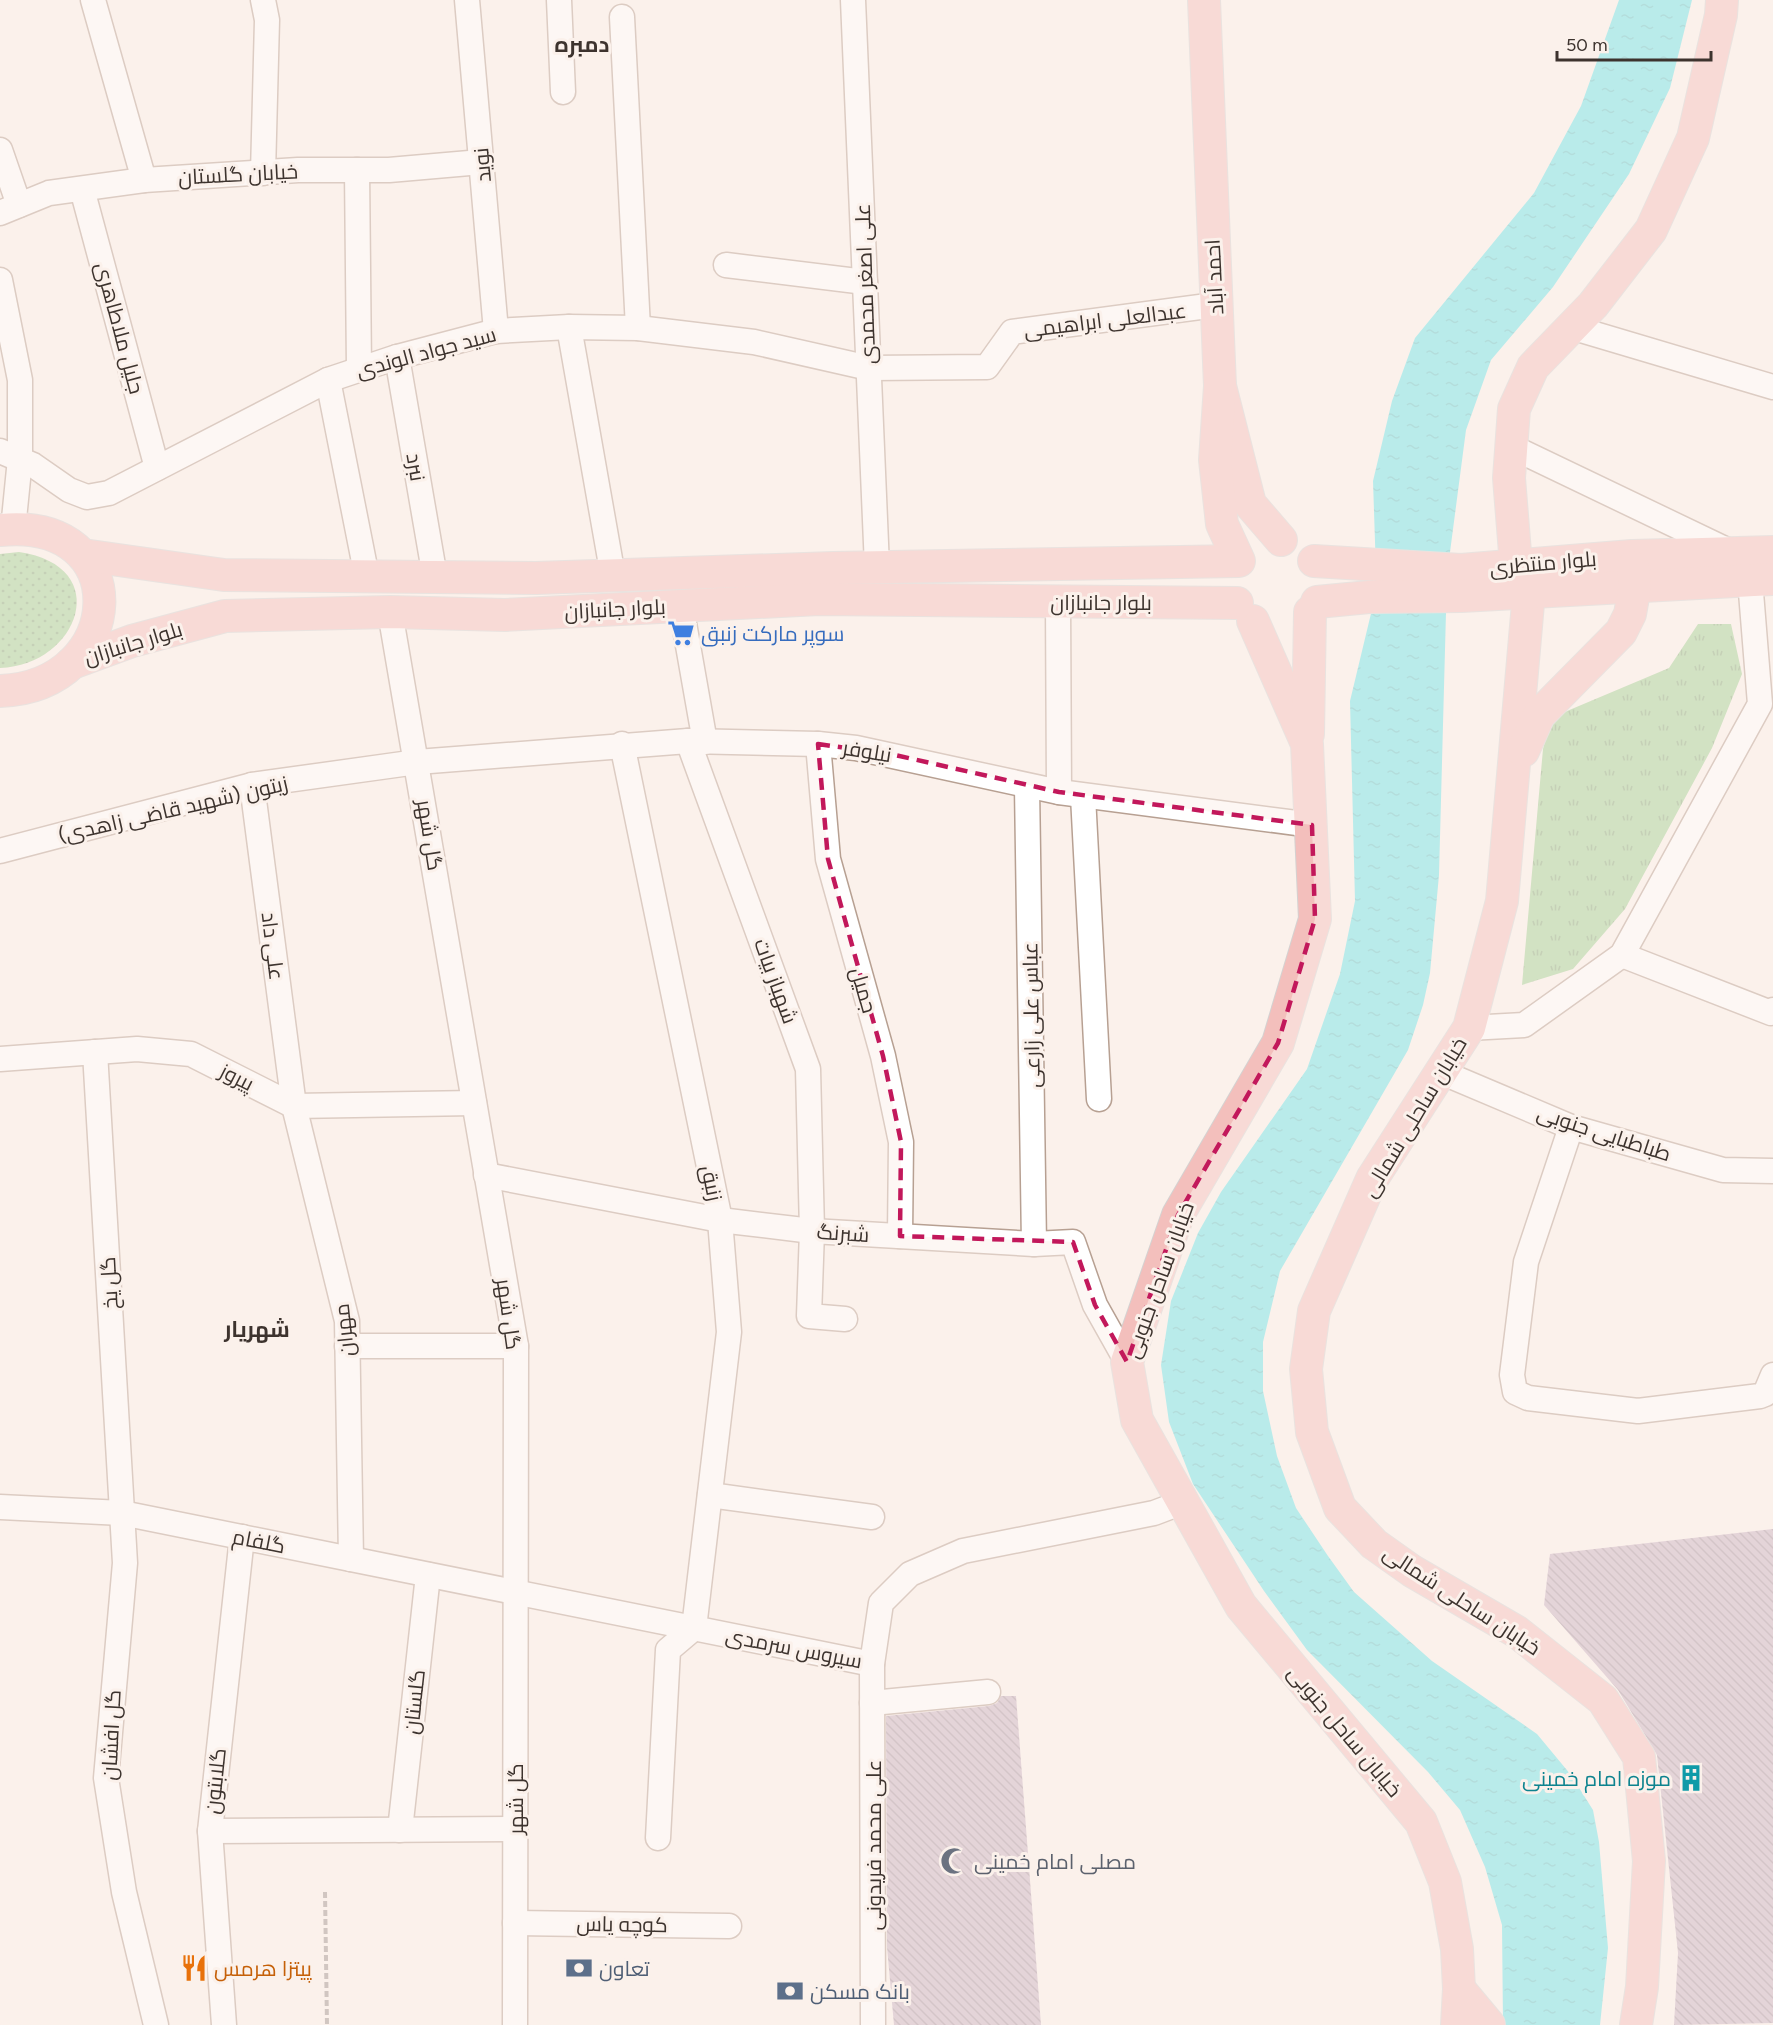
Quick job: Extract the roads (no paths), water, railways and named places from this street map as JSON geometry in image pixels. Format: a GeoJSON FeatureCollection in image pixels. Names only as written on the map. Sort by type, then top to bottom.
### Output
{"type":"FeatureCollection","features":[{"type":"Feature","properties":{"kind":"main road","name":"احمد آباد"},"geometry":{"type":"LineString","coordinates":[[1204,0],[1220,386],[1250,504],[1281,540]]}},
{"type":"Feature","properties":{"kind":"main road","name":"خیابان ساحلی شمالی"},"geometry":{"type":"LineString","coordinates":[[1636,2025],[1641,1987],[1649,1861],[1639,1757],[1603,1700],[1517,1632],[1412,1571],[1374,1544],[1340,1508],[1312,1432],[1306,1370],[1314,1311],[1372,1179],[1469,1028],[1502,901],[1515,768],[1522,578],[1509,478],[1515,409],[1533,367],[1593,305],[1651,230],[1693,138],[1722,15],[1722,0]]}},
{"type":"Feature","properties":{"kind":"main road"},"geometry":{"type":"LineString","coordinates":[[1220,386],[1215,460],[1222,524],[1239,561]]}},
{"type":"Feature","properties":{"kind":"main road"},"geometry":{"type":"LineString","coordinates":[[0,692],[42,682],[72,663],[93,635],[101,602],[99,585],[82,555],[54,537],[37,531],[7,530]]}},
{"type":"Feature","properties":{"kind":"main road"},"geometry":{"type":"LineString","coordinates":[[1307,744],[1313,607],[1320,581],[1314,561],[1305,550],[1281,540],[1257,544],[1239,561],[1233,582],[1245,612],[1270,627],[1289,626],[1313,607]]}},
{"type":"Feature","properties":{"kind":"main road","name":"بلوار منتظری"},"geometry":{"type":"LineString","coordinates":[[1313,607],[1461,583],[1634,571],[1732,553],[1773,552]]}},
{"type":"Feature","properties":{"kind":"main road","name":"بلوار جانبازان"},"geometry":{"type":"LineString","coordinates":[[82,555],[224,575],[435,578],[1239,561]]}},
{"type":"Feature","properties":{"kind":"main road","name":"بلوار منتظری"},"geometry":{"type":"LineString","coordinates":[[1314,561],[1370,566],[1461,583]]}},
{"type":"Feature","properties":{"kind":"main road"},"geometry":{"type":"LineString","coordinates":[[1515,768],[1539,715],[1621,633],[1630,614],[1634,571]]}},
{"type":"Feature","properties":{"kind":"main road","name":"بلوار منتظری"},"geometry":{"type":"LineString","coordinates":[[1634,571],[1762,579]]}},
{"type":"Feature","properties":{"kind":"main road","name":"بلوار جانبازان"},"geometry":{"type":"LineString","coordinates":[[72,663],[132,641],[225,616],[390,612],[505,615],[819,599],[1058,602],[1245,612]]}},
{"type":"Feature","properties":{"kind":"main road","name":"خیابان ساحل جنوبی"},"geometry":{"type":"LineString","coordinates":[[1245,612],[1307,744],[1315,919],[1278,1043],[1178,1215],[1127,1362],[1137,1420],[1241,1606],[1421,1821],[1445,1882],[1457,1949],[1459,1989],[1457,2025]]}},
{"type":"Feature","properties":{"kind":"main road"},"geometry":{"type":"LineString","coordinates":[[1459,1989],[1489,2025]]}},
{"type":"Feature","properties":{"kind":"street"},"geometry":{"type":"LineString","coordinates":[[93,0],[144,180]]}},
{"type":"Feature","properties":{"kind":"street"},"geometry":{"type":"LineString","coordinates":[[263,0],[267,20],[263,173]]}},
{"type":"Feature","properties":{"kind":"street","name":"نوید"},"geometry":{"type":"LineString","coordinates":[[467,0],[496,331]]}},
{"type":"Feature","properties":{"kind":"street"},"geometry":{"type":"LineString","coordinates":[[559,0],[563,92]]}},
{"type":"Feature","properties":{"kind":"street","name":"علی اصغر محمدی"},"geometry":{"type":"LineString","coordinates":[[853,0],[878,567]]}},
{"type":"Feature","properties":{"kind":"street"},"geometry":{"type":"LineString","coordinates":[[622,17],[638,328]]}},
{"type":"Feature","properties":{"kind":"street"},"geometry":{"type":"LineString","coordinates":[[0,150],[10,209]]}},
{"type":"Feature","properties":{"kind":"street","name":"خیابان گلستان"},"geometry":{"type":"LineString","coordinates":[[10,209],[49,193],[144,180],[263,173],[389,170],[481,162]]}},
{"type":"Feature","properties":{"kind":"street"},"geometry":{"type":"LineString","coordinates":[[357,170],[359,369]]}},
{"type":"Feature","properties":{"kind":"street","name":"جلیل ملاطاهری"},"geometry":{"type":"LineString","coordinates":[[82,189],[156,468]]}},
{"type":"Feature","properties":{"kind":"street"},"geometry":{"type":"LineString","coordinates":[[726,265],[865,282]]}},
{"type":"Feature","properties":{"kind":"street"},"geometry":{"type":"LineString","coordinates":[[0,279],[20,380],[10,455],[7,530]]}},
{"type":"Feature","properties":{"kind":"street","name":"عبدالعلی ابراهیمی"},"geometry":{"type":"LineString","coordinates":[[869,368],[987,367],[1012,332],[1215,305]]}},
{"type":"Feature","properties":{"kind":"street"},"geometry":{"type":"LineString","coordinates":[[569,327],[613,576]]}},
{"type":"Feature","properties":{"kind":"street","name":"سید جواد الوندی"},"geometry":{"type":"LineString","coordinates":[[10,455],[69,490],[87,497],[109,493],[328,380],[397,357],[496,331],[569,327],[638,328],[754,342],[869,368]]}},
{"type":"Feature","properties":{"kind":"street"},"geometry":{"type":"LineString","coordinates":[[1571,327],[1773,387]]}},
{"type":"Feature","properties":{"kind":"street","name":"نبرد"},"geometry":{"type":"LineString","coordinates":[[397,357],[435,578]]}},
{"type":"Feature","properties":{"kind":"street"},"geometry":{"type":"LineString","coordinates":[[328,380],[367,577]]}},
{"type":"Feature","properties":{"kind":"street"},"geometry":{"type":"LineString","coordinates":[[1512,447],[1732,553]]}},
{"type":"Feature","properties":{"kind":"street"},"geometry":{"type":"LineString","coordinates":[[1469,1028],[1524,1025],[1622,955],[1761,704],[1762,579]]}},
{"type":"Feature","properties":{"kind":"street"},"geometry":{"type":"LineString","coordinates":[[1058,602],[1059,792]]}},
{"type":"Feature","properties":{"kind":"street","name":"شهباز بیات"},"geometry":{"type":"LineString","coordinates":[[681,606],[696,742],[808,1069],[812,1231],[809,1316],[845,1319]]}},
{"type":"Feature","properties":{"kind":"street","name":"گل شهر"},"geometry":{"type":"LineString","coordinates":[[390,612],[516,1346],[515,2025]]}},
{"type":"Feature","properties":{"kind":"street","name":"نیلوفر"},"geometry":{"type":"LineString","coordinates":[[417,762],[622,744],[696,742],[818,744],[895,755],[1027,787],[1312,825]]}},
{"type":"Feature","properties":{"kind":"street","name":"زنبق"},"geometry":{"type":"LineString","coordinates":[[622,744],[720,1220],[729,1332],[694,1628]]}},
{"type":"Feature","properties":{"kind":"street","name":"جمیل"},"geometry":{"type":"LineString","coordinates":[[818,744],[828,859],[883,1056],[901,1142],[900,1236]]}},
{"type":"Feature","properties":{"kind":"street","name":"زیتون (شهید قاضی زاهدی)"},"geometry":{"type":"LineString","coordinates":[[0,851],[252,785],[417,762]]}},
{"type":"Feature","properties":{"kind":"street","name":"علی داد"},"geometry":{"type":"LineString","coordinates":[[252,785],[294,1106]]}},
{"type":"Feature","properties":{"kind":"street","name":"عباس علی زارعی"},"geometry":{"type":"LineString","coordinates":[[1027,787],[1034,1244]]}},
{"type":"Feature","properties":{"kind":"street"},"geometry":{"type":"LineString","coordinates":[[1083,796],[1100,1099]]}},
{"type":"Feature","properties":{"kind":"street"},"geometry":{"type":"LineString","coordinates":[[1622,955],[1772,1013],[1773,1010]]}},
{"type":"Feature","properties":{"kind":"street","name":"پیروز"},"geometry":{"type":"LineString","coordinates":[[0,1059],[137,1049],[191,1054],[294,1106],[474,1103]]}},
{"type":"Feature","properties":{"kind":"street","name":"گل یخ"},"geometry":{"type":"LineString","coordinates":[[95,1052],[123,1513]]}},
{"type":"Feature","properties":{"kind":"street","name":"طباطبایی جنوبی"},"geometry":{"type":"LineString","coordinates":[[1441,1072],[1570,1127],[1723,1170],[1773,1171]]}},
{"type":"Feature","properties":{"kind":"street","name":"مهران"},"geometry":{"type":"LineString","coordinates":[[294,1106],[346,1321],[351,1559]]}},
{"type":"Feature","properties":{"kind":"street"},"geometry":{"type":"LineString","coordinates":[[1570,1127],[1526,1262],[1512,1375],[1515,1392],[1528,1398],[1638,1411],[1760,1396],[1765,1394],[1773,1375]]}},
{"type":"Feature","properties":{"kind":"street","name":"شبرنگ"},"geometry":{"type":"LineString","coordinates":[[486,1175],[720,1220],[812,1231],[1034,1244],[1073,1242],[1095,1305],[1127,1362]]}},
{"type":"Feature","properties":{"kind":"street"},"geometry":{"type":"LineString","coordinates":[[347,1346],[516,1346]]}},
{"type":"Feature","properties":{"kind":"street"},"geometry":{"type":"LineString","coordinates":[[710,1495],[872,1517]]}},
{"type":"Feature","properties":{"kind":"street","name":"سیروس سرمدی"},"geometry":{"type":"LineString","coordinates":[[516,1593],[872,1664],[881,1603],[910,1574],[963,1551],[1154,1513],[1183,1502]]}},
{"type":"Feature","properties":{"kind":"street","name":"گلفام"},"geometry":{"type":"LineString","coordinates":[[0,1507],[123,1513],[516,1593]]}},
{"type":"Feature","properties":{"kind":"street","name":"گل افشان"},"geometry":{"type":"LineString","coordinates":[[123,1513],[125,1563],[105,1778],[124,1892],[156,2025]]}},
{"type":"Feature","properties":{"kind":"street","name":"گلابتون"},"geometry":{"type":"LineString","coordinates":[[224,2025],[210,1831],[242,1537]]}},
{"type":"Feature","properties":{"kind":"street","name":"گلستان"},"geometry":{"type":"LineString","coordinates":[[400,1830],[428,1575]]}},
{"type":"Feature","properties":{"kind":"street"},"geometry":{"type":"LineString","coordinates":[[658,1838],[668,1650],[694,1628]]}},
{"type":"Feature","properties":{"kind":"street","name":"علی محمد فریدونی"},"geometry":{"type":"LineString","coordinates":[[872,1664],[873,2025]]}},
{"type":"Feature","properties":{"kind":"street"},"geometry":{"type":"LineString","coordinates":[[872,1703],[988,1692]]}},
{"type":"Feature","properties":{"kind":"street"},"geometry":{"type":"LineString","coordinates":[[210,1831],[515,1829]]}},
{"type":"Feature","properties":{"kind":"street","name":"کوچه یاس"},"geometry":{"type":"LineString","coordinates":[[515,1923],[729,1926]]}},
{"type":"Feature","properties":{"kind":"water"},"geometry":{"type":"Polygon","coordinates":[[[1619,0],[1692,0],[1670,88],[1629,174],[1553,287],[1491,360],[1466,430],[1447,575],[1439,875],[1430,973],[1423,1005],[1408,1050],[1280,1271],[1263,1342],[1263,1391],[1277,1456],[1296,1508],[1328,1556],[1354,1592],[1432,1661],[1537,1734],[1571,1775],[1593,1810],[1599,1842],[1608,1948],[1600,2025],[1503,2025],[1502,1925],[1485,1867],[1460,1810],[1428,1772],[1307,1650],[1264,1591],[1193,1484],[1169,1422],[1161,1365],[1171,1301],[1198,1233],[1221,1192],[1307,1069],[1340,974],[1355,901],[1350,701],[1374,601],[1376,572],[1373,481],[1392,401],[1415,338],[1534,193],[1581,106],[1619,0]]]}},
{"type":"Feature","properties":{"kind":"place","name":"سوپر مارکت زنبق"},"geometry":{"type":"Point","coordinates":[681,633]}},
{"type":"Feature","properties":{"kind":"place","name":"موزه امام خمینی"},"geometry":{"type":"Point","coordinates":[1691,1778]}},
{"type":"Feature","properties":{"kind":"place","name":"مصلی امام خمینی"},"geometry":{"type":"Point","coordinates":[954,1861]}},
{"type":"Feature","properties":{"kind":"place","name":"پیتزا هرمس"},"geometry":{"type":"Point","coordinates":[194,1968]}},
{"type":"Feature","properties":{"kind":"place","name":"تعاون"},"geometry":{"type":"Point","coordinates":[579,1968]}},
{"type":"Feature","properties":{"kind":"place","name":"بانک مسکن"},"geometry":{"type":"Point","coordinates":[790,1991]}},
{"type":"Feature","properties":{"kind":"district","name":"دمبره"},"geometry":{"type":"Point","coordinates":[582,44]}},
{"type":"Feature","properties":{"kind":"district","name":"شهریار"},"geometry":{"type":"Point","coordinates":[257,1329]}}]}
